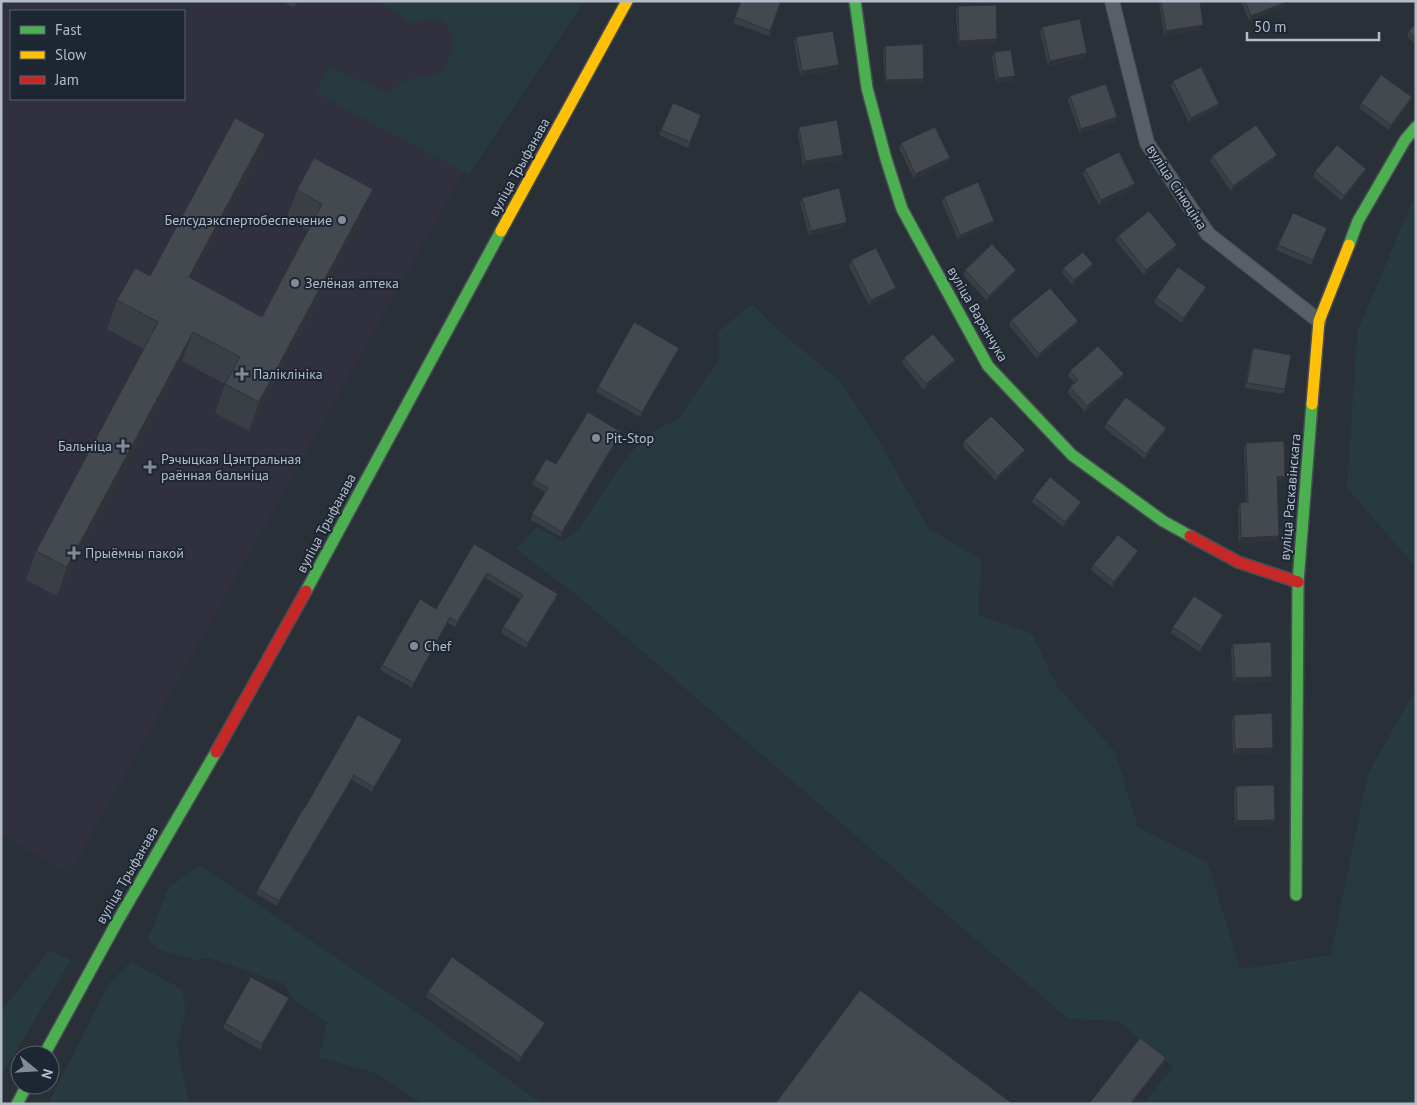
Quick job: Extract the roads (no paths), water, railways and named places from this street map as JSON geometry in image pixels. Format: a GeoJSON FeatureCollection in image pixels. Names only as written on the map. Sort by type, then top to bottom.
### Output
{"type":"FeatureCollection","features":[{"type":"Feature","properties":{"kind":"street","name":"вуліца Трыфанава"},"geometry":{"type":"LineString","coordinates":[[49,1045],[117,922],[254,686],[627,1]]}},
{"type":"Feature","properties":{"kind":"street","name":"вуліца Варанчука"},"geometry":{"type":"LineString","coordinates":[[855,1],[867,88],[902,209],[988,366],[1072,455],[1163,521],[1238,562],[1298,582]]}},
{"type":"Feature","properties":{"kind":"street","name":"вуліца Сінюціна"},"geometry":{"type":"LineString","coordinates":[[1112,1],[1147,143],[1208,234],[1320,321]]}},
{"type":"Feature","properties":{"kind":"street","name":"вуліца Раскавінскага"},"geometry":{"type":"LineString","coordinates":[[1296,895],[1298,582],[1320,321],[1358,221],[1405,140],[1416,126]]}},
{"type":"Feature","properties":{"kind":"place","name":"Белсудэкспертобеспечение"},"geometry":{"type":"Point","coordinates":[342,220]}},
{"type":"Feature","properties":{"kind":"place","name":"Зелёная аптека"},"geometry":{"type":"Point","coordinates":[295,283]}},
{"type":"Feature","properties":{"kind":"place","name":"Паліклініка"},"geometry":{"type":"Point","coordinates":[242,374]}},
{"type":"Feature","properties":{"kind":"place","name":"Pit-Stop"},"geometry":{"type":"Point","coordinates":[596,438]}},
{"type":"Feature","properties":{"kind":"place","name":"Бальніца"},"geometry":{"type":"Point","coordinates":[123,446]}},
{"type":"Feature","properties":{"kind":"place","name":"Рэчыцкая Цэнтральная раённая бальніца"},"geometry":{"type":"Point","coordinates":[150,467]}},
{"type":"Feature","properties":{"kind":"place","name":"Прыёмны пакой"},"geometry":{"type":"Point","coordinates":[74,553]}},
{"type":"Feature","properties":{"kind":"place","name":"Chef"},"geometry":{"type":"Point","coordinates":[414,646]}}]}
